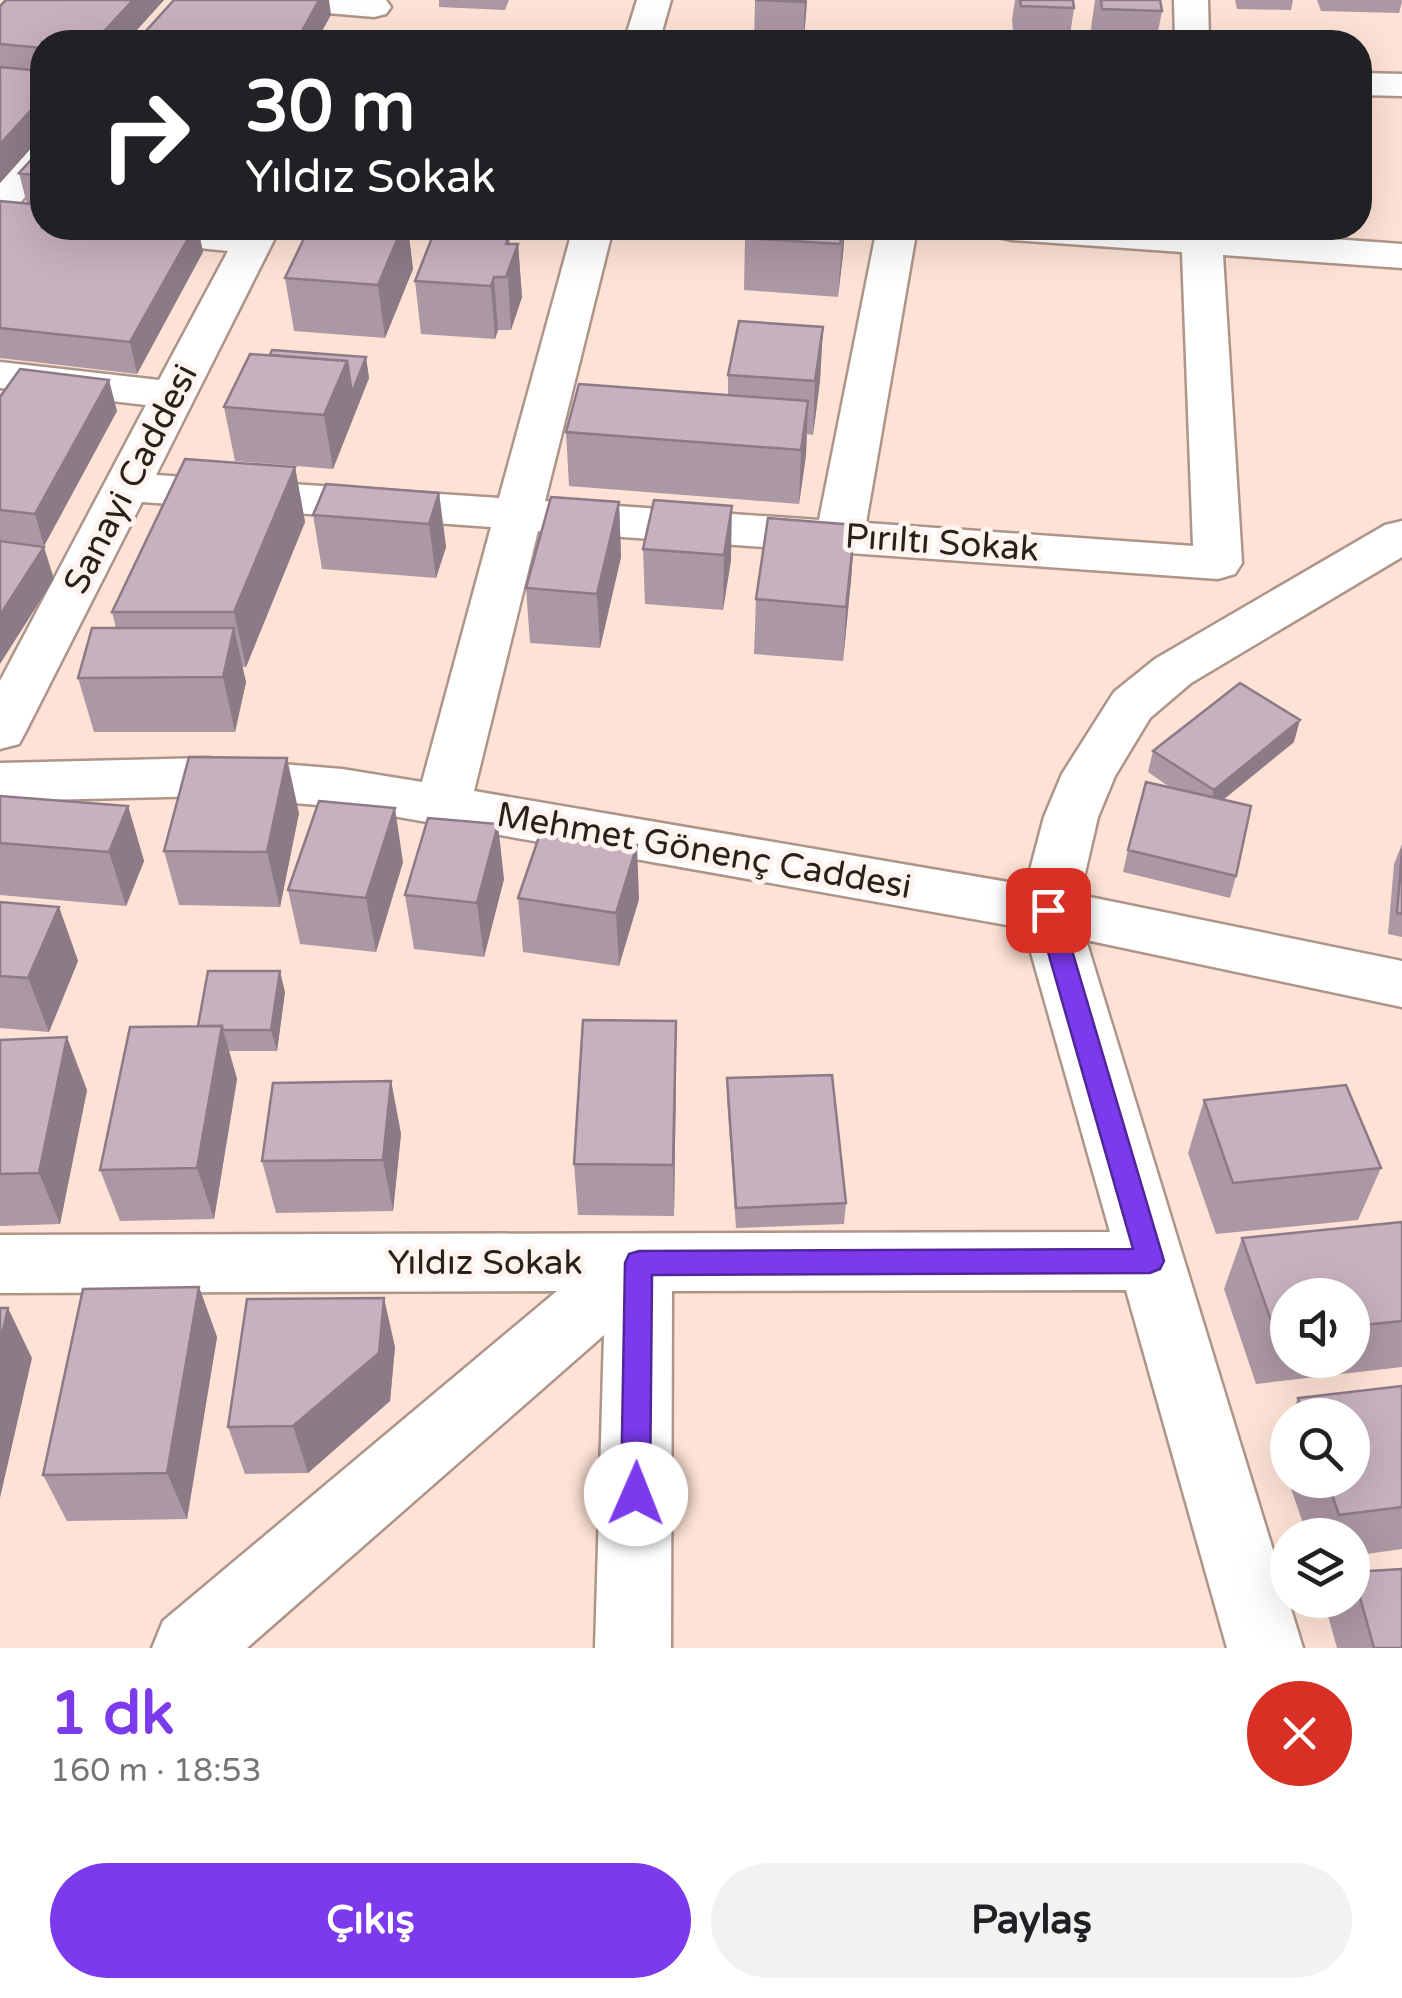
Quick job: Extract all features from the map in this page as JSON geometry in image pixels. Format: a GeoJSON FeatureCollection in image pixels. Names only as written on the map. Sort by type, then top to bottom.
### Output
{"type":"FeatureCollection","features":[{"type":"Feature","properties":{"kind":"street"},"geometry":{"type":"LineString","coordinates":[[292,0],[376,3],[362,30]]}},
{"type":"Feature","properties":{"kind":"street"},"geometry":{"type":"LineString","coordinates":[[645,30],[654,0]]}},
{"type":"Feature","properties":{"kind":"street"},"geometry":{"type":"LineString","coordinates":[[1191,0],[1192,30]]}},
{"type":"Feature","properties":{"kind":"street"},"geometry":{"type":"LineString","coordinates":[[1372,84],[1402,85]]}},
{"type":"Feature","properties":{"kind":"street"},"geometry":{"type":"LineString","coordinates":[[9,211],[30,174]]}},
{"type":"Feature","properties":{"kind":"street","name":"Sanayi Caddesi"},"geometry":{"type":"LineString","coordinates":[[0,731],[254,240]]}},
{"type":"Feature","properties":{"kind":"street"},"geometry":{"type":"LineString","coordinates":[[443,805],[590,240]]}},
{"type":"Feature","properties":{"kind":"street"},"geometry":{"type":"LineString","coordinates":[[840,536],[895,240]]}},
{"type":"Feature","properties":{"kind":"street"},"geometry":{"type":"LineString","coordinates":[[1202,240],[1218,562],[1280,608]]}},
{"type":"Feature","properties":{"kind":"street"},"geometry":{"type":"LineString","coordinates":[[1257,240],[1402,256]]}},
{"type":"Feature","properties":{"kind":"street"},"geometry":{"type":"LineString","coordinates":[[5,383],[175,395]]}},
{"type":"Feature","properties":{"kind":"street","name":"Pırıltı Sokak"},"geometry":{"type":"LineString","coordinates":[[127,487],[1218,562]]}},
{"type":"Feature","properties":{"kind":"street"},"geometry":{"type":"LineString","coordinates":[[1264,1648],[1048,910],[1071,817],[1089,774],[1132,706],[1173,671],[1402,536]]}},
{"type":"Feature","properties":{"kind":"street"},"geometry":{"type":"LineString","coordinates":[[35,556],[87,563]]}},
{"type":"Feature","properties":{"kind":"street","name":"Mehmet Gönenç Caddesi"},"geometry":{"type":"LineString","coordinates":[[0,782],[73,777],[208,777],[342,788],[1048,910],[1402,984]]}},
{"type":"Feature","properties":{"kind":"street","name":"Yıldız Sokak"},"geometry":{"type":"LineString","coordinates":[[0,1264],[1150,1261]]}},
{"type":"Feature","properties":{"kind":"street"},"geometry":{"type":"LineString","coordinates":[[190,1648],[639,1263]]}},
{"type":"Feature","properties":{"kind":"street"},"geometry":{"type":"LineString","coordinates":[[633,1648],[639,1263]]}},
{"type":"Feature","properties":{"kind":"building"},"geometry":{"type":"Polygon","coordinates":[[[6,0],[133,0],[105,30],[30,30],[30,47],[0,44],[0,6],[6,0]]]}},
{"type":"Feature","properties":{"kind":"building"},"geometry":{"type":"Polygon","coordinates":[[[174,0],[319,0],[303,30],[147,30],[174,0]]]}},
{"type":"Feature","properties":{"kind":"building"},"geometry":{"type":"Polygon","coordinates":[[[1020,0],[1073,0],[1074,8],[1021,6],[1020,0]]]}},
{"type":"Feature","properties":{"kind":"building"},"geometry":{"type":"Polygon","coordinates":[[[1101,0],[1160,0],[1162,11],[1102,9],[1101,0]]]}},
{"type":"Feature","properties":{"kind":"building"},"geometry":{"type":"Polygon","coordinates":[[[0,67],[30,70],[30,111],[0,144],[0,67]]]}},
{"type":"Feature","properties":{"kind":"building"},"geometry":{"type":"Polygon","coordinates":[[[30,161],[30,174],[19,173],[30,161]]]}},
{"type":"Feature","properties":{"kind":"building"},"geometry":{"type":"Polygon","coordinates":[[[0,201],[30,204],[30,240],[187,240],[130,342],[0,328],[0,201]]]}},
{"type":"Feature","properties":{"kind":"building"},"geometry":{"type":"Polygon","coordinates":[[[303,240],[397,240],[378,285],[285,278],[303,240]]]}},
{"type":"Feature","properties":{"kind":"building"},"geometry":{"type":"Polygon","coordinates":[[[431,240],[507,240],[506,244],[518,244],[506,277],[494,277],[491,286],[415,281],[431,240]]]}},
{"type":"Feature","properties":{"kind":"building"},"geometry":{"type":"Polygon","coordinates":[[[777,240],[841,240],[840,244],[777,240]]]}},
{"type":"Feature","properties":{"kind":"building"},"geometry":{"type":"Polygon","coordinates":[[[739,321],[823,327],[815,381],[728,375],[739,321]]]}},
{"type":"Feature","properties":{"kind":"building"},"geometry":{"type":"Polygon","coordinates":[[[272,350],[366,357],[352,393],[347,361],[270,355],[272,350]]]}},
{"type":"Feature","properties":{"kind":"building"},"geometry":{"type":"Polygon","coordinates":[[[250,354],[347,361],[324,415],[224,407],[250,354]]]}},
{"type":"Feature","properties":{"kind":"building"},"geometry":{"type":"Polygon","coordinates":[[[20,369],[109,380],[35,514],[0,510],[0,397],[20,369]]]}},
{"type":"Feature","properties":{"kind":"building"},"geometry":{"type":"Polygon","coordinates":[[[579,384],[808,401],[801,450],[566,432],[579,384]]]}},
{"type":"Feature","properties":{"kind":"building"},"geometry":{"type":"Polygon","coordinates":[[[185,459],[295,467],[234,612],[112,612],[185,459]]]}},
{"type":"Feature","properties":{"kind":"building"},"geometry":{"type":"Polygon","coordinates":[[[326,484],[439,493],[429,524],[313,515],[326,484]]]}},
{"type":"Feature","properties":{"kind":"building"},"geometry":{"type":"Polygon","coordinates":[[[551,497],[619,502],[597,594],[526,588],[551,497]]]}},
{"type":"Feature","properties":{"kind":"building"},"geometry":{"type":"Polygon","coordinates":[[[654,500],[732,506],[724,555],[643,549],[654,500]]]}},
{"type":"Feature","properties":{"kind":"building"},"geometry":{"type":"Polygon","coordinates":[[[768,518],[855,525],[846,607],[756,599],[768,518]]]}},
{"type":"Feature","properties":{"kind":"building"},"geometry":{"type":"Polygon","coordinates":[[[0,541],[44,547],[0,615],[0,541]]]}},
{"type":"Feature","properties":{"kind":"building"},"geometry":{"type":"Polygon","coordinates":[[[92,628],[234,628],[223,677],[78,678],[92,628]]]}},
{"type":"Feature","properties":{"kind":"building"},"geometry":{"type":"Polygon","coordinates":[[[1240,683],[1300,720],[1214,790],[1153,751],[1240,683]]]}},
{"type":"Feature","properties":{"kind":"building"},"geometry":{"type":"Polygon","coordinates":[[[189,757],[287,758],[267,852],[164,851],[189,757]]]}},
{"type":"Feature","properties":{"kind":"building"},"geometry":{"type":"Polygon","coordinates":[[[1146,782],[1251,806],[1236,876],[1128,850],[1146,782]]]}},
{"type":"Feature","properties":{"kind":"building"},"geometry":{"type":"Polygon","coordinates":[[[0,796],[128,806],[109,852],[0,843],[0,796]]]}},
{"type":"Feature","properties":{"kind":"building"},"geometry":{"type":"Polygon","coordinates":[[[319,801],[395,808],[366,898],[288,890],[319,801]]]}},
{"type":"Feature","properties":{"kind":"building"},"geometry":{"type":"Polygon","coordinates":[[[428,818],[498,824],[477,903],[405,895],[428,818]]]}},
{"type":"Feature","properties":{"kind":"building"},"geometry":{"type":"Polygon","coordinates":[[[541,831],[637,845],[616,913],[518,898],[541,831]]]}},
{"type":"Feature","properties":{"kind":"building"},"geometry":{"type":"Polygon","coordinates":[[[1402,849],[1402,914],[1397,913],[1402,849]]]}},
{"type":"Feature","properties":{"kind":"building"},"geometry":{"type":"Polygon","coordinates":[[[0,902],[59,907],[28,978],[0,976],[0,902]]]}},
{"type":"Feature","properties":{"kind":"building"},"geometry":{"type":"Polygon","coordinates":[[[208,971],[280,971],[271,1030],[198,1026],[208,971]]]}},
{"type":"Feature","properties":{"kind":"building"},"geometry":{"type":"Polygon","coordinates":[[[583,1020],[676,1021],[673,1165],[574,1164],[583,1020]]]}},
{"type":"Feature","properties":{"kind":"building"},"geometry":{"type":"Polygon","coordinates":[[[222,1026],[197,1168],[100,1170],[130,1027],[222,1026]]]}},
{"type":"Feature","properties":{"kind":"building"},"geometry":{"type":"Polygon","coordinates":[[[67,1037],[39,1173],[0,1174],[0,1040],[67,1037]]]}},
{"type":"Feature","properties":{"kind":"building"},"geometry":{"type":"Polygon","coordinates":[[[832,1075],[846,1203],[736,1208],[727,1078],[832,1075]]]}},
{"type":"Feature","properties":{"kind":"building"},"geometry":{"type":"Polygon","coordinates":[[[391,1081],[383,1160],[262,1161],[273,1083],[391,1081]]]}},
{"type":"Feature","properties":{"kind":"building"},"geometry":{"type":"Polygon","coordinates":[[[1346,1085],[1381,1168],[1233,1183],[1204,1100],[1346,1085]]]}},
{"type":"Feature","properties":{"kind":"building"},"geometry":{"type":"Polygon","coordinates":[[[1402,1222],[1402,1321],[1370,1324],[1370,1278],[1270,1278],[1270,1318],[1242,1238],[1402,1222]]]}},
{"type":"Feature","properties":{"kind":"building"},"geometry":{"type":"Polygon","coordinates":[[[199,1287],[167,1473],[43,1475],[83,1289],[199,1287]]]}},
{"type":"Feature","properties":{"kind":"building"},"geometry":{"type":"Polygon","coordinates":[[[384,1298],[379,1353],[293,1426],[228,1427],[247,1299],[384,1298]]]}},
{"type":"Feature","properties":{"kind":"building"},"geometry":{"type":"Polygon","coordinates":[[[0,1308],[8,1308],[0,1343],[0,1308]]]}},
{"type":"Feature","properties":{"kind":"building"},"geometry":{"type":"Polygon","coordinates":[[[1402,1386],[1402,1507],[1339,1515],[1333,1498],[1370,1498],[1370,1398],[1298,1398],[1402,1386]]]}},
{"type":"Feature","properties":{"kind":"building"},"geometry":{"type":"Polygon","coordinates":[[[1402,1569],[1402,1648],[1374,1648],[1366,1618],[1370,1618],[1370,1571],[1402,1569]]]}},
{"type":"Feature","properties":{"kind":"route"},"geometry":{"type":"LineString","coordinates":[[636,1494],[639,1263],[1150,1261],[1048,910]]}}]}
